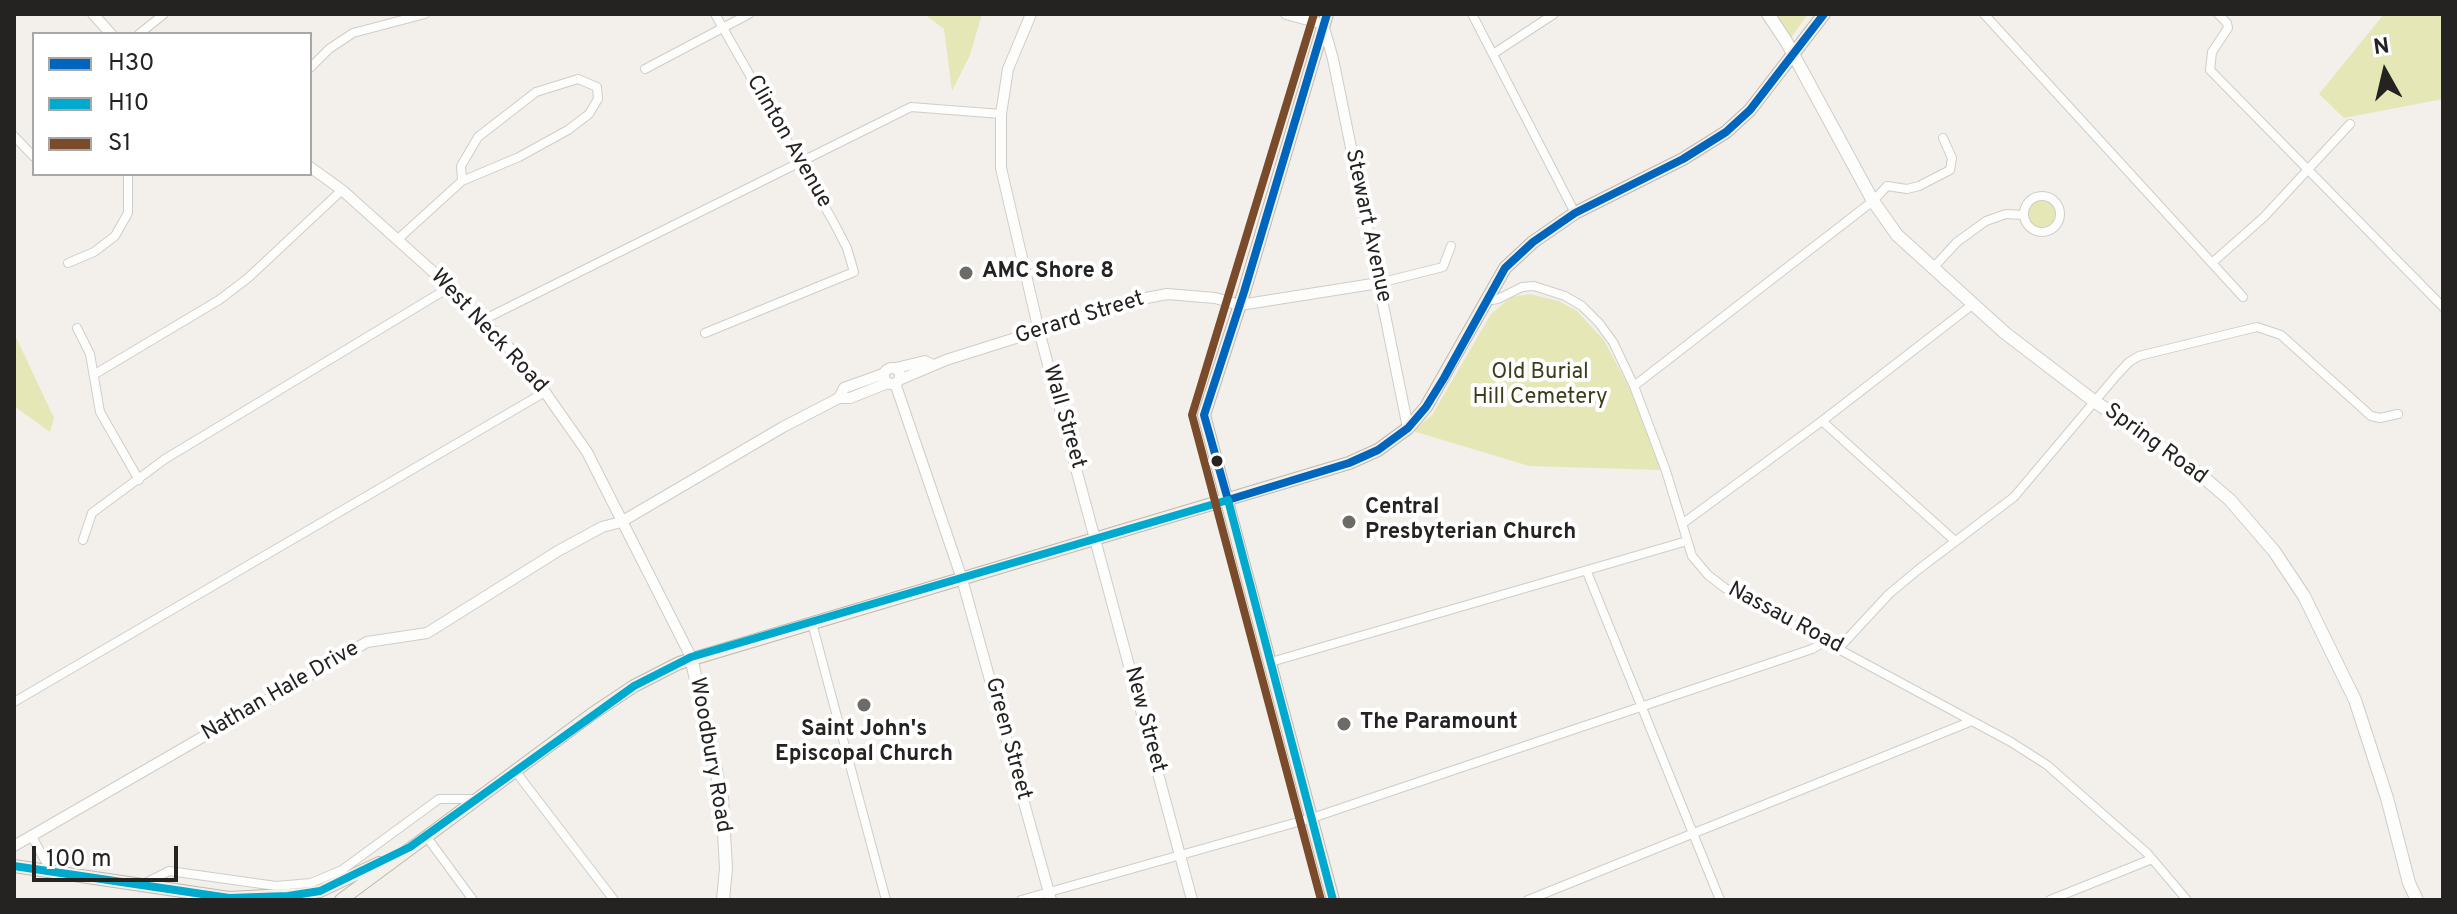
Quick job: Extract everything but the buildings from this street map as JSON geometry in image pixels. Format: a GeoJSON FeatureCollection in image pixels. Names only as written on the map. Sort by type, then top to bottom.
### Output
{"type":"FeatureCollection","features":[{"type":"Feature","properties":{"kind":"main road","name":"Spring Road"},"geometry":{"type":"LineString","coordinates":[[1768,14],[1873,201],[1897,235],[1972,305],[2094,401],[2196,471],[2230,500],[2266,541],[2304,596],[2355,700],[2387,798],[2409,883],[2417,900]]}},
{"type":"Feature","properties":{"kind":"main road"},"geometry":{"type":"LineString","coordinates":[[341,900],[634,686],[691,657],[1228,500],[1349,463],[1378,450],[1408,428],[1426,407],[1505,268],[1533,242],[1575,213],[1683,159],[1726,132],[1750,110],[1824,14]]}},
{"type":"Feature","properties":{"kind":"main road"},"geometry":{"type":"LineString","coordinates":[[1325,19],[1204,415],[1333,900]]}},
{"type":"Feature","properties":{"kind":"main road","name":"Woodbury Road"},"geometry":{"type":"LineString","coordinates":[[691,657],[722,798],[726,868],[723,900]]}},
{"type":"Feature","properties":{"kind":"main road"},"geometry":{"type":"LineString","coordinates":[[14,866],[232,899],[320,891],[410,847]]}},
{"type":"Feature","properties":{"kind":"street"},"geometry":{"type":"LineString","coordinates":[[93,14],[109,32]]}},
{"type":"Feature","properties":{"kind":"street"},"geometry":{"type":"LineString","coordinates":[[142,32],[164,14]]}},
{"type":"Feature","properties":{"kind":"street"},"geometry":{"type":"LineString","coordinates":[[312,66],[329,49],[353,33],[425,14]]}},
{"type":"Feature","properties":{"kind":"street","name":"Clinton Avenue"},"geometry":{"type":"LineString","coordinates":[[705,333],[854,272],[847,248],[834,223],[715,14]]}},
{"type":"Feature","properties":{"kind":"street"},"geometry":{"type":"LineString","coordinates":[[645,69],[749,14]]}},
{"type":"Feature","properties":{"kind":"street","name":"Wall Street"},"geometry":{"type":"LineString","coordinates":[[1031,14],[1008,69],[1001,114],[1001,168],[1039,331],[1096,539]]}},
{"type":"Feature","properties":{"kind":"street"},"geometry":{"type":"LineString","coordinates":[[1286,14],[1325,19]]}},
{"type":"Feature","properties":{"kind":"street"},"geometry":{"type":"LineString","coordinates":[[1472,14],[1575,213]]}},
{"type":"Feature","properties":{"kind":"street"},"geometry":{"type":"LineString","coordinates":[[1493,54],[1554,14]]}},
{"type":"Feature","properties":{"kind":"street"},"geometry":{"type":"LineString","coordinates":[[1984,14],[2243,297]]}},
{"type":"Feature","properties":{"kind":"street"},"geometry":{"type":"LineString","coordinates":[[2218,14],[2228,28],[2212,52],[2210,70],[2443,307]]}},
{"type":"Feature","properties":{"kind":"street","name":"Stewart Avenue"},"geometry":{"type":"LineString","coordinates":[[1325,19],[1408,428]]}},
{"type":"Feature","properties":{"kind":"street"},"geometry":{"type":"LineString","coordinates":[[397,240],[462,181],[519,157],[568,130],[589,114],[598,99],[597,87],[578,79],[536,92],[478,137],[461,166],[462,181]]}},
{"type":"Feature","properties":{"kind":"street"},"geometry":{"type":"LineString","coordinates":[[483,320],[911,107],[1001,114]]}},
{"type":"Feature","properties":{"kind":"street"},"geometry":{"type":"LineString","coordinates":[[2213,262],[2264,217],[2350,124]]}},
{"type":"Feature","properties":{"kind":"street"},"geometry":{"type":"LineString","coordinates":[[14,136],[32,155]]}},
{"type":"Feature","properties":{"kind":"street"},"geometry":{"type":"LineString","coordinates":[[1634,386],[1873,201],[1887,186],[1907,189],[1919,186],[1950,170],[1952,158],[1943,138]]}},
{"type":"Feature","properties":{"kind":"street","name":"West Neck Road"},"geometry":{"type":"LineString","coordinates":[[312,168],[342,190],[450,287],[545,392],[587,452],[691,657]]}},
{"type":"Feature","properties":{"kind":"street"},"geometry":{"type":"LineString","coordinates":[[68,263],[94,252],[115,236],[128,213],[128,176]]}},
{"type":"Feature","properties":{"kind":"street"},"geometry":{"type":"LineString","coordinates":[[95,374],[219,300],[248,278],[342,190]]}},
{"type":"Feature","properties":{"kind":"street"},"geometry":{"type":"LineString","coordinates":[[2041,196],[2052,200],[2060,215],[2055,227],[2039,233],[2028,228],[2023,215],[2030,200],[2041,196]]}},
{"type":"Feature","properties":{"kind":"street"},"geometry":{"type":"LineString","coordinates":[[1932,269],[1957,242],[1986,221],[2006,214],[2023,215]]}},
{"type":"Feature","properties":{"kind":"street","name":"Gerard Street"},"geometry":{"type":"LineString","coordinates":[[621,522],[783,427],[839,398],[850,398],[892,378],[925,371],[933,365],[1136,300],[1167,294],[1215,298],[1240,305],[1379,283],[1443,267],[1451,246]]}},
{"type":"Feature","properties":{"kind":"street","name":"Nassau Road"},"geometry":{"type":"LineString","coordinates":[[1485,301],[1498,299],[1522,287],[1534,286],[1565,296],[1582,306],[1599,323],[1613,342],[1634,386],[1666,471],[1692,556],[1708,575],[1725,588],[2011,742],[2047,765],[2152,859],[2187,900]]}},
{"type":"Feature","properties":{"kind":"street"},"geometry":{"type":"LineString","coordinates":[[83,540],[92,513],[165,459],[450,287]]}},
{"type":"Feature","properties":{"kind":"street"},"geometry":{"type":"LineString","coordinates":[[1682,524],[1972,305]]}},
{"type":"Feature","properties":{"kind":"street"},"geometry":{"type":"LineString","coordinates":[[1839,648],[1889,594],[2014,497],[2094,401],[2129,362],[2139,356],[2257,327],[2281,335],[2371,416],[2380,418],[2398,414]]}},
{"type":"Feature","properties":{"kind":"street"},"geometry":{"type":"LineString","coordinates":[[77,328],[90,354],[100,412],[139,480]]}},
{"type":"Feature","properties":{"kind":"street"},"geometry":{"type":"LineString","coordinates":[[892,378],[962,579]]}},
{"type":"Feature","properties":{"kind":"street"},"geometry":{"type":"LineString","coordinates":[[14,702],[545,392]]}},
{"type":"Feature","properties":{"kind":"street"},"geometry":{"type":"LineString","coordinates":[[1822,421],[1955,541]]}},
{"type":"Feature","properties":{"kind":"street","name":"Nathan Hale Drive"},"geometry":{"type":"LineString","coordinates":[[14,846],[102,798],[367,642],[427,633],[558,551],[602,527],[621,522]]}},
{"type":"Feature","properties":{"kind":"street","name":"New Street"},"geometry":{"type":"LineString","coordinates":[[1096,539],[1192,900]]}},
{"type":"Feature","properties":{"kind":"street"},"geometry":{"type":"LineString","coordinates":[[1271,662],[1687,541]]}},
{"type":"Feature","properties":{"kind":"street"},"geometry":{"type":"LineString","coordinates":[[1587,572],[1720,900]]}},
{"type":"Feature","properties":{"kind":"street","name":"Green Street"},"geometry":{"type":"LineString","coordinates":[[962,579],[1050,896]]}},
{"type":"Feature","properties":{"kind":"street"},"geometry":{"type":"LineString","coordinates":[[812,623],[886,900]]}},
{"type":"Feature","properties":{"kind":"street"},"geometry":{"type":"LineString","coordinates":[[1021,900],[1050,896],[1180,854],[1312,818],[1812,649],[1826,641]]}},
{"type":"Feature","properties":{"kind":"street"},"geometry":{"type":"LineString","coordinates":[[1528,900],[1972,721]]}},
{"type":"Feature","properties":{"kind":"street"},"geometry":{"type":"LineString","coordinates":[[516,772],[614,900]]}},
{"type":"Feature","properties":{"kind":"street"},"geometry":{"type":"LineString","coordinates":[[140,885],[169,871],[276,886],[311,883],[342,870],[439,799],[476,799]]}},
{"type":"Feature","properties":{"kind":"street"},"geometry":{"type":"LineString","coordinates":[[31,835],[53,873]]}},
{"type":"Feature","properties":{"kind":"street"},"geometry":{"type":"LineString","coordinates":[[426,836],[473,900]]}},
{"type":"Feature","properties":{"kind":"street"},"geometry":{"type":"LineString","coordinates":[[2050,900],[2152,859]]}},
{"type":"Feature","properties":{"kind":"green space"},"geometry":{"type":"Polygon","coordinates":[[[924,14],[982,14],[970,55],[952,91],[944,29],[924,14]]]}},
{"type":"Feature","properties":{"kind":"green space"},"geometry":{"type":"Polygon","coordinates":[[[1774,14],[1808,14],[1790,39],[1774,14]]]}},
{"type":"Feature","properties":{"kind":"green space"},"geometry":{"type":"Polygon","coordinates":[[[2384,14],[2443,14],[2443,99],[2344,118],[2319,94],[2384,14]]]}},
{"type":"Feature","properties":{"kind":"green space"},"geometry":{"type":"Polygon","coordinates":[[[2042,198],[2054,202],[2058,214],[2054,226],[2042,230],[2030,226],[2026,214],[2030,202],[2042,198]]]}},
{"type":"Feature","properties":{"kind":"green space","name":"Old Burial Hill Cemetery"},"geometry":{"type":"Polygon","coordinates":[[[1530,294],[1559,301],[1577,311],[1604,340],[1632,393],[1661,470],[1529,466],[1413,431],[1432,415],[1491,314],[1511,297],[1530,294]]]}},
{"type":"Feature","properties":{"kind":"green space"},"geometry":{"type":"Polygon","coordinates":[[[14,333],[54,418],[50,432],[14,406],[14,333]]]}},
{"type":"Feature","properties":{"kind":"transit line","name":"S1"},"geometry":{"type":"LineString","coordinates":[[1314,14],[1192,415],[1321,900]]}},
{"type":"Feature","properties":{"kind":"transit line","name":"H30"},"geometry":{"type":"LineString","coordinates":[[1228,500],[1204,415],[1327,14]]}},
{"type":"Feature","properties":{"kind":"transit line","name":"H30"},"geometry":{"type":"LineString","coordinates":[[1228,500],[1349,463],[1378,450],[1408,428],[1444,378],[1505,268],[1533,242],[1575,213],[1683,159],[1726,132],[1750,110],[1824,14]]}},
{"type":"Feature","properties":{"kind":"transit line","name":"H10"},"geometry":{"type":"LineString","coordinates":[[1228,500],[1333,900]]}},
{"type":"Feature","properties":{"kind":"transit line","name":"H10"},"geometry":{"type":"LineString","coordinates":[[14,866],[229,898],[288,896],[320,891],[410,847],[634,686],[691,657],[1228,500]]}},
{"type":"Feature","properties":{"kind":"place","name":"AMC Shore 8"},"geometry":{"type":"Point","coordinates":[966,273]}},
{"type":"Feature","properties":{"kind":"place","name":"Central Presbyterian Church"},"geometry":{"type":"Point","coordinates":[1349,522]}},
{"type":"Feature","properties":{"kind":"place","name":"Saint John's Episcopal Church"},"geometry":{"type":"Point","coordinates":[864,705]}},
{"type":"Feature","properties":{"kind":"place","name":"The Paramount"},"geometry":{"type":"Point","coordinates":[1344,724]}}]}
